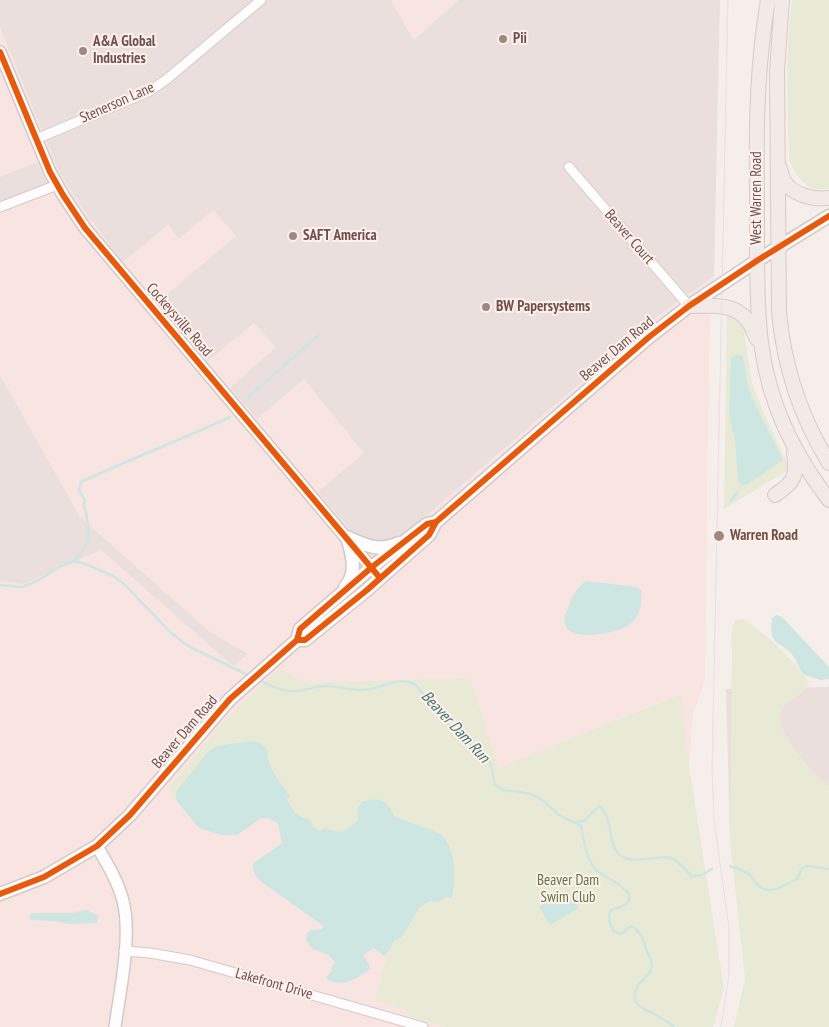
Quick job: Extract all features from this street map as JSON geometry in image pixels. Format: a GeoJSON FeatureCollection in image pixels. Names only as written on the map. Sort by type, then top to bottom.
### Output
{"type":"FeatureCollection","features":[{"type":"Feature","properties":{"kind":"main road","name":"West Warren Road"},"geometry":{"type":"LineString","coordinates":[[768,0],[757,97],[758,315],[762,349],[774,398],[793,444],[815,482],[829,500]]}},
{"type":"Feature","properties":{"kind":"main road","name":"West Warren Road"},"geometry":{"type":"LineString","coordinates":[[782,0],[778,54],[777,159],[779,312],[782,343],[794,390],[829,465]]}},
{"type":"Feature","properties":{"kind":"main road"},"geometry":{"type":"LineString","coordinates":[[777,159],[784,181],[793,189],[811,198],[829,198]]}},
{"type":"Feature","properties":{"kind":"main road","name":"Beaver Dam Road"},"geometry":{"type":"LineString","coordinates":[[297,640],[305,640],[380,578],[429,535],[436,522],[634,350],[689,306],[778,247],[829,216]]}},
{"type":"Feature","properties":{"kind":"main road"},"geometry":{"type":"LineString","coordinates":[[689,306],[721,307],[732,309],[742,314],[749,322],[762,349]]}},
{"type":"Feature","properties":{"kind":"main road"},"geometry":{"type":"LineString","coordinates":[[775,495],[787,488],[794,480],[796,468],[793,444]]}},
{"type":"Feature","properties":{"kind":"main road","name":"Beaver Dam Road"},"geometry":{"type":"LineString","coordinates":[[0,894],[44,877],[97,846],[130,814],[241,688],[297,640],[300,628],[410,538],[428,524],[436,522]]}},
{"type":"Feature","properties":{"kind":"main road"},"geometry":{"type":"LineString","coordinates":[[347,537],[370,547],[380,548],[387,548],[410,538]]}},
{"type":"Feature","properties":{"kind":"main road"},"geometry":{"type":"LineString","coordinates":[[336,598],[350,581],[352,574],[353,560],[347,537]]}},
{"type":"Feature","properties":{"kind":"street","name":"Stenerson Lane"},"geometry":{"type":"LineString","coordinates":[[36,139],[148,92],[167,79],[261,0]]}},
{"type":"Feature","properties":{"kind":"street","name":"Cockeysville Road"},"geometry":{"type":"LineString","coordinates":[[0,52],[57,185],[85,228],[380,578]]}},
{"type":"Feature","properties":{"kind":"street","name":"Beaver Court"},"geometry":{"type":"LineString","coordinates":[[569,167],[689,306]]}},
{"type":"Feature","properties":{"kind":"street"},"geometry":{"type":"LineString","coordinates":[[0,207],[57,185]]}},
{"type":"Feature","properties":{"kind":"street"},"geometry":{"type":"LineString","coordinates":[[97,846],[115,880],[123,902],[126,926],[115,1027]]}},
{"type":"Feature","properties":{"kind":"street","name":"Lakefront Drive"},"geometry":{"type":"LineString","coordinates":[[124,951],[150,953],[190,960],[423,1027]]}},
{"type":"Feature","properties":{"kind":"shaded area"},"geometry":{"type":"Polygon","coordinates":[[[0,0],[391,0],[413,40],[459,0],[720,0],[714,276],[657,317],[403,536],[376,545],[353,533],[318,492],[364,453],[304,379],[257,419],[230,388],[276,347],[254,323],[207,362],[157,303],[236,236],[213,210],[179,239],[168,225],[123,262],[87,215],[58,170],[0,27],[0,0]]]}},
{"type":"Feature","properties":{"kind":"shaded area"},"geometry":{"type":"Polygon","coordinates":[[[391,0],[459,0],[412,40],[391,0]]]}},
{"type":"Feature","properties":{"kind":"shaded area"},"geometry":{"type":"Polygon","coordinates":[[[0,27],[58,170],[87,215],[123,262],[168,225],[179,239],[213,210],[236,237],[157,303],[207,362],[254,323],[276,347],[230,388],[257,418],[304,379],[365,453],[318,492],[403,536],[657,317],[714,276],[714,292],[712,293],[710,316],[705,680],[693,714],[689,766],[679,694],[499,768],[470,679],[307,683],[279,669],[168,790],[199,828],[221,835],[237,834],[261,818],[268,818],[278,823],[282,843],[255,860],[259,880],[323,927],[322,929],[316,929],[311,948],[329,955],[335,962],[332,971],[326,978],[341,983],[369,964],[362,955],[373,948],[390,949],[408,1010],[407,1016],[445,1027],[0,1027],[0,581],[23,584],[101,550],[233,666],[248,654],[210,632],[80,517],[0,375],[0,210],[37,162],[0,177],[0,27]]]}},
{"type":"Feature","properties":{"kind":"shaded area"},"geometry":{"type":"Polygon","coordinates":[[[37,162],[51,191],[0,210],[0,177],[37,162]]]}},
{"type":"Feature","properties":{"kind":"shaded area"},"geometry":{"type":"Polygon","coordinates":[[[0,375],[80,517],[210,632],[248,654],[233,666],[101,550],[23,584],[0,581],[0,375]]]}},
{"type":"Feature","properties":{"kind":"shaded area"},"geometry":{"type":"Polygon","coordinates":[[[829,685],[829,791],[730,841],[726,689],[828,687],[829,685]]]}},
{"type":"Feature","properties":{"kind":"green space"},"geometry":{"type":"Polygon","coordinates":[[[792,0],[829,0],[829,188],[815,189],[803,182],[789,159],[788,60],[792,0]]]}},
{"type":"Feature","properties":{"kind":"green space"},"geometry":{"type":"Polygon","coordinates":[[[727,315],[734,315],[743,324],[752,384],[790,469],[724,509],[727,315]]]}},
{"type":"Feature","properties":{"kind":"green space"},"geometry":{"type":"Polygon","coordinates":[[[743,619],[778,647],[809,682],[804,691],[785,705],[780,718],[788,739],[796,751],[829,786],[829,1027],[734,1027],[745,979],[730,841],[731,635],[735,620],[743,619]]]}},
{"type":"Feature","properties":{"kind":"green space","name":"Beaver Dam Swim Club"},"geometry":{"type":"Polygon","coordinates":[[[279,669],[307,683],[470,678],[499,768],[680,694],[689,766],[724,989],[713,1027],[445,1027],[407,1016],[408,1010],[375,1000],[389,951],[385,956],[373,948],[363,955],[370,969],[359,976],[343,983],[325,978],[332,971],[331,968],[335,962],[329,955],[311,948],[306,939],[307,934],[311,930],[322,929],[323,926],[259,880],[253,868],[254,862],[282,843],[278,823],[268,818],[261,818],[237,835],[221,835],[199,828],[168,790],[222,724],[279,669]]]}},
{"type":"Feature","properties":{"kind":"water"},"geometry":{"type":"Polygon","coordinates":[[[741,355],[743,357],[748,386],[755,404],[783,460],[748,484],[742,486],[738,479],[735,439],[729,417],[731,358],[741,355]]]}},
{"type":"Feature","properties":{"kind":"water"},"geometry":{"type":"Polygon","coordinates":[[[586,581],[637,587],[641,590],[641,600],[636,618],[624,628],[607,633],[587,635],[571,632],[566,626],[566,614],[575,592],[586,581]]]}},
{"type":"Feature","properties":{"kind":"water"},"geometry":{"type":"Polygon","coordinates":[[[776,615],[782,617],[829,667],[829,679],[821,680],[804,675],[789,651],[776,642],[771,628],[772,618],[776,615]]]}},
{"type":"Feature","properties":{"kind":"water"},"geometry":{"type":"Polygon","coordinates":[[[253,741],[261,743],[266,748],[269,763],[276,777],[290,796],[287,799],[291,807],[302,817],[311,820],[312,827],[320,831],[326,828],[340,832],[344,831],[358,820],[358,808],[362,802],[372,799],[381,801],[389,806],[394,816],[438,833],[449,845],[454,862],[452,898],[446,897],[438,902],[430,901],[419,908],[402,937],[395,940],[385,956],[373,948],[363,955],[370,969],[349,981],[338,983],[325,978],[332,971],[331,968],[335,962],[329,955],[311,948],[306,939],[307,934],[311,930],[322,929],[323,926],[259,880],[254,871],[254,862],[282,843],[278,823],[268,818],[261,818],[237,835],[221,835],[199,828],[176,800],[176,792],[207,753],[216,746],[253,741]]]}},
{"type":"Feature","properties":{"kind":"water"},"geometry":{"type":"Polygon","coordinates":[[[568,890],[579,908],[550,925],[539,907],[568,890]]]}},
{"type":"Feature","properties":{"kind":"water"},"geometry":{"type":"Polygon","coordinates":[[[87,910],[98,916],[96,923],[69,924],[55,921],[31,920],[29,917],[35,913],[71,913],[87,910]]]}},
{"type":"Feature","properties":{"kind":"waterway"},"geometry":{"type":"LineString","coordinates":[[246,399],[320,334]]}},
{"type":"Feature","properties":{"kind":"waterway"},"geometry":{"type":"LineString","coordinates":[[73,561],[79,556],[88,540],[85,501],[79,490],[81,482],[230,417]]}},
{"type":"Feature","properties":{"kind":"waterway"},"geometry":{"type":"LineString","coordinates":[[731,501],[737,492]]}},
{"type":"Feature","properties":{"kind":"waterway","name":"Beaver Dam Run"},"geometry":{"type":"LineString","coordinates":[[0,585],[22,587],[72,562],[88,565],[113,576],[124,584],[171,633],[188,646],[250,676]]}},
{"type":"Feature","properties":{"kind":"waterway","name":"Beaver Dam Run"},"geometry":{"type":"LineString","coordinates":[[257,679],[275,688],[289,691],[325,686],[364,690],[404,681],[416,685],[447,723],[490,762],[495,785],[503,790],[531,794],[545,802],[559,815],[581,826],[586,850],[593,866],[599,873],[618,884],[628,894],[629,899],[626,904],[611,910],[609,918],[613,931],[621,934],[631,926],[638,931],[652,962],[649,974],[638,985],[635,995],[636,1002],[674,1027]]}},
{"type":"Feature","properties":{"kind":"waterway"},"geometry":{"type":"LineString","coordinates":[[575,822],[584,821],[599,806],[606,816],[613,844],[620,855],[625,858],[631,860],[659,857],[671,858],[692,876],[702,875],[712,869]]}},
{"type":"Feature","properties":{"kind":"waterway"},"geometry":{"type":"LineString","coordinates":[[730,866],[748,873],[760,887],[770,890],[777,889],[797,879],[802,868],[807,866],[829,869]]}},
{"type":"Feature","properties":{"kind":"tram line"},"geometry":{"type":"LineString","coordinates":[[721,1027],[729,975],[729,928],[714,820],[712,768],[728,0]]}},
{"type":"Feature","properties":{"kind":"cycle path"},"geometry":{"type":"LineString","coordinates":[[0,52],[50,172],[85,228],[380,578]]}},
{"type":"Feature","properties":{"kind":"cycle path"},"geometry":{"type":"LineString","coordinates":[[297,640],[305,640],[367,590],[429,535],[436,522],[649,337],[689,306],[829,216]]}},
{"type":"Feature","properties":{"kind":"cycle path"},"geometry":{"type":"LineString","coordinates":[[0,894],[44,877],[97,846],[130,815],[230,699],[297,640],[300,629],[372,567],[427,524],[436,522]]}},
{"type":"Feature","properties":{"kind":"place","name":"Pii"},"geometry":{"type":"Point","coordinates":[503,39]}},
{"type":"Feature","properties":{"kind":"place","name":"A&A Global Industries"},"geometry":{"type":"Point","coordinates":[83,51]}},
{"type":"Feature","properties":{"kind":"place","name":"SAFT America"},"geometry":{"type":"Point","coordinates":[293,236]}},
{"type":"Feature","properties":{"kind":"place","name":"BW Papersystems"},"geometry":{"type":"Point","coordinates":[486,307]}},
{"type":"Feature","properties":{"kind":"place","name":"Warren Road"},"geometry":{"type":"Point","coordinates":[719,536]}}]}
